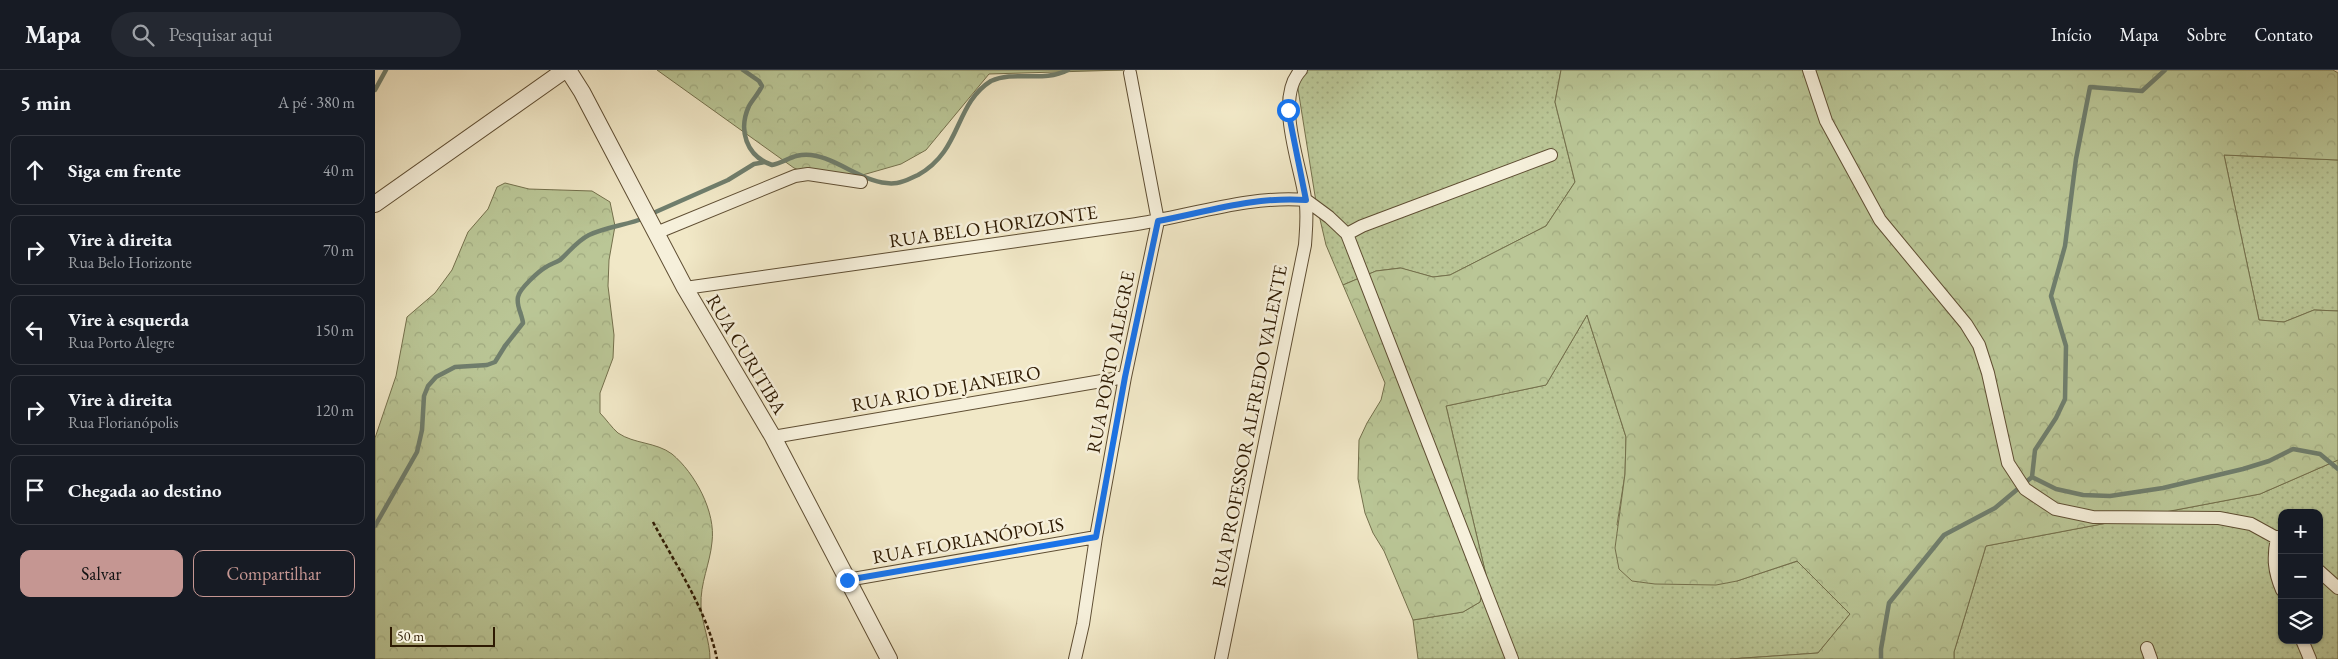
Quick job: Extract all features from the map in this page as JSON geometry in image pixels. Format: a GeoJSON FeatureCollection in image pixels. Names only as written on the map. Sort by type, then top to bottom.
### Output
{"type":"FeatureCollection","features":[{"type":"Feature","properties":{"kind":"street"},"geometry":{"type":"LineString","coordinates":[[375,204],[566,70]]}},
{"type":"Feature","properties":{"kind":"street","name":"RUA CURITIBA"},"geometry":{"type":"LineString","coordinates":[[566,70],[582,92],[685,288],[773,437],[889,659]]}},
{"type":"Feature","properties":{"kind":"street","name":"RUA PROFESSOR ALFREDO VALENTE"},"geometry":{"type":"LineString","coordinates":[[1221,659],[1305,245],[1306,200],[1288,110],[1291,87],[1301,70]]}},
{"type":"Feature","properties":{"kind":"street"},"geometry":{"type":"LineString","coordinates":[[1809,70],[1826,121],[1880,220],[1966,324],[1979,345],[1988,373],[2008,463],[2025,489],[2055,509],[2093,517],[2219,518],[2251,524],[2278,538]]}},
{"type":"Feature","properties":{"kind":"street","name":"RUA PORTO ALEGRE"},"geometry":{"type":"LineString","coordinates":[[1075,659],[1083,624],[1096,537],[1125,377],[1158,221],[1130,73]]}},
{"type":"Feature","properties":{"kind":"street"},"geometry":{"type":"LineString","coordinates":[[1347,234],[1362,226],[1551,155]]}},
{"type":"Feature","properties":{"kind":"street"},"geometry":{"type":"LineString","coordinates":[[656,233],[795,176],[807,174],[861,182]]}},
{"type":"Feature","properties":{"kind":"street","name":"RUA BELO HORIZONTE"},"geometry":{"type":"LineString","coordinates":[[685,288],[1158,221],[1265,200],[1284,198],[1306,200]]}},
{"type":"Feature","properties":{"kind":"street"},"geometry":{"type":"LineString","coordinates":[[1306,200],[1347,234],[1512,659]]}},
{"type":"Feature","properties":{"kind":"street","name":"RUA RIO DE JANEIRO"},"geometry":{"type":"LineString","coordinates":[[773,437],[1125,377]]}},
{"type":"Feature","properties":{"kind":"street","name":"RUA FLORIANÓPOLIS"},"geometry":{"type":"LineString","coordinates":[[847,580],[1096,537]]}},
{"type":"Feature","properties":{"kind":"street"},"geometry":{"type":"LineString","coordinates":[[2278,544],[2274,566],[2278,578]]}},
{"type":"Feature","properties":{"kind":"street"},"geometry":{"type":"LineString","coordinates":[[2323,575],[2338,588]]}},
{"type":"Feature","properties":{"kind":"street"},"geometry":{"type":"LineString","coordinates":[[2304,644],[2310,659]]}},
{"type":"Feature","properties":{"kind":"path"},"geometry":{"type":"LineString","coordinates":[[653,522],[697,603],[713,640],[717,659]]}},
{"type":"Feature","properties":{"kind":"green space"},"geometry":{"type":"Polygon","coordinates":[[[657,70],[1123,70],[989,74],[926,150],[901,164],[859,176],[814,176],[794,168],[657,70]]]}},
{"type":"Feature","properties":{"kind":"green space"},"geometry":{"type":"Polygon","coordinates":[[[1295,70],[1561,70],[1555,102],[1575,182],[1546,226],[1450,275],[1433,277],[1400,268],[1376,271],[1343,285],[1326,245],[1316,202],[1295,70]]]}},
{"type":"Feature","properties":{"kind":"green space"},"geometry":{"type":"Polygon","coordinates":[[[1561,70],[2333,70],[2338,73],[2338,160],[2224,155],[2259,320],[2284,322],[2314,310],[2338,311],[2338,460],[2260,494],[1986,546],[1954,652],[1954,659],[1730,659],[1818,653],[1850,614],[1797,561],[1737,581],[1716,585],[1655,584],[1632,581],[1619,569],[1615,548],[1625,474],[1626,437],[1587,315],[1546,385],[1446,406],[1486,575],[1480,602],[1463,612],[1413,620],[1384,551],[1373,533],[1365,513],[1358,479],[1359,440],[1381,400],[1385,383],[1343,285],[1376,271],[1401,268],[1433,277],[1450,275],[1546,226],[1575,182],[1555,102],[1561,70]]]}},
{"type":"Feature","properties":{"kind":"green space"},"geometry":{"type":"Polygon","coordinates":[[[2224,155],[2338,160],[2338,311],[2314,310],[2284,322],[2259,320],[2224,155]]]}},
{"type":"Feature","properties":{"kind":"green space"},"geometry":{"type":"Polygon","coordinates":[[[505,183],[529,189],[592,191],[610,202],[615,226],[609,260],[608,286],[614,335],[613,358],[600,393],[600,413],[624,437],[659,447],[672,454],[689,472],[702,494],[711,518],[712,530],[711,550],[701,598],[710,659],[375,659],[375,438],[396,376],[407,317],[435,293],[452,270],[468,232],[488,209],[497,187],[505,183]]]}},
{"type":"Feature","properties":{"kind":"green space"},"geometry":{"type":"Polygon","coordinates":[[[1587,315],[1626,437],[1625,474],[1617,525],[1737,581],[1798,561],[1850,614],[1818,653],[1730,659],[1418,659],[1413,620],[1463,612],[1480,602],[1486,575],[1446,406],[1546,385],[1587,315]]]}},
{"type":"Feature","properties":{"kind":"green space"},"geometry":{"type":"Polygon","coordinates":[[[2338,460],[2338,659],[1954,659],[1954,652],[1986,546],[2260,494],[2338,460]]]}},
{"type":"Feature","properties":{"kind":"waterway"},"geometry":{"type":"LineString","coordinates":[[375,90],[386,70]]}},
{"type":"Feature","properties":{"kind":"waterway"},"geometry":{"type":"LineString","coordinates":[[743,70],[759,81],[762,86],[749,106],[744,124],[750,149],[763,161],[772,165],[795,156],[811,155],[833,162],[875,181],[886,183],[905,181],[932,165],[951,141],[970,102],[991,81],[1010,76],[1049,76],[1068,70]]}},
{"type":"Feature","properties":{"kind":"waterway"},"geometry":{"type":"LineString","coordinates":[[1881,659],[1889,603],[1944,535],[1995,508],[2032,477],[2035,450],[2056,418],[2065,399],[2066,346],[2051,296],[2065,246],[2076,159],[2090,87],[2142,91],[2165,70]]}},
{"type":"Feature","properties":{"kind":"waterway"},"geometry":{"type":"LineString","coordinates":[[651,214],[728,180],[754,164],[765,162]]}},
{"type":"Feature","properties":{"kind":"waterway"},"geometry":{"type":"LineString","coordinates":[[375,526],[417,452],[422,430],[424,396],[428,386],[436,377],[455,367],[487,365],[495,362],[523,323],[518,304],[519,294],[530,280],[543,269],[560,260],[585,237],[602,230],[645,218]]}},
{"type":"Feature","properties":{"kind":"waterway"},"geometry":{"type":"LineString","coordinates":[[2032,477],[2056,489],[2083,495],[2110,496],[2163,488],[2243,469],[2269,461],[2293,449],[2320,454],[2338,469]]}},
{"type":"Feature","properties":{"kind":"route"},"geometry":{"type":"LineString","coordinates":[[847,580],[1096,537],[1125,377],[1158,221],[1265,200],[1284,198],[1306,200],[1288,110]]}}]}
